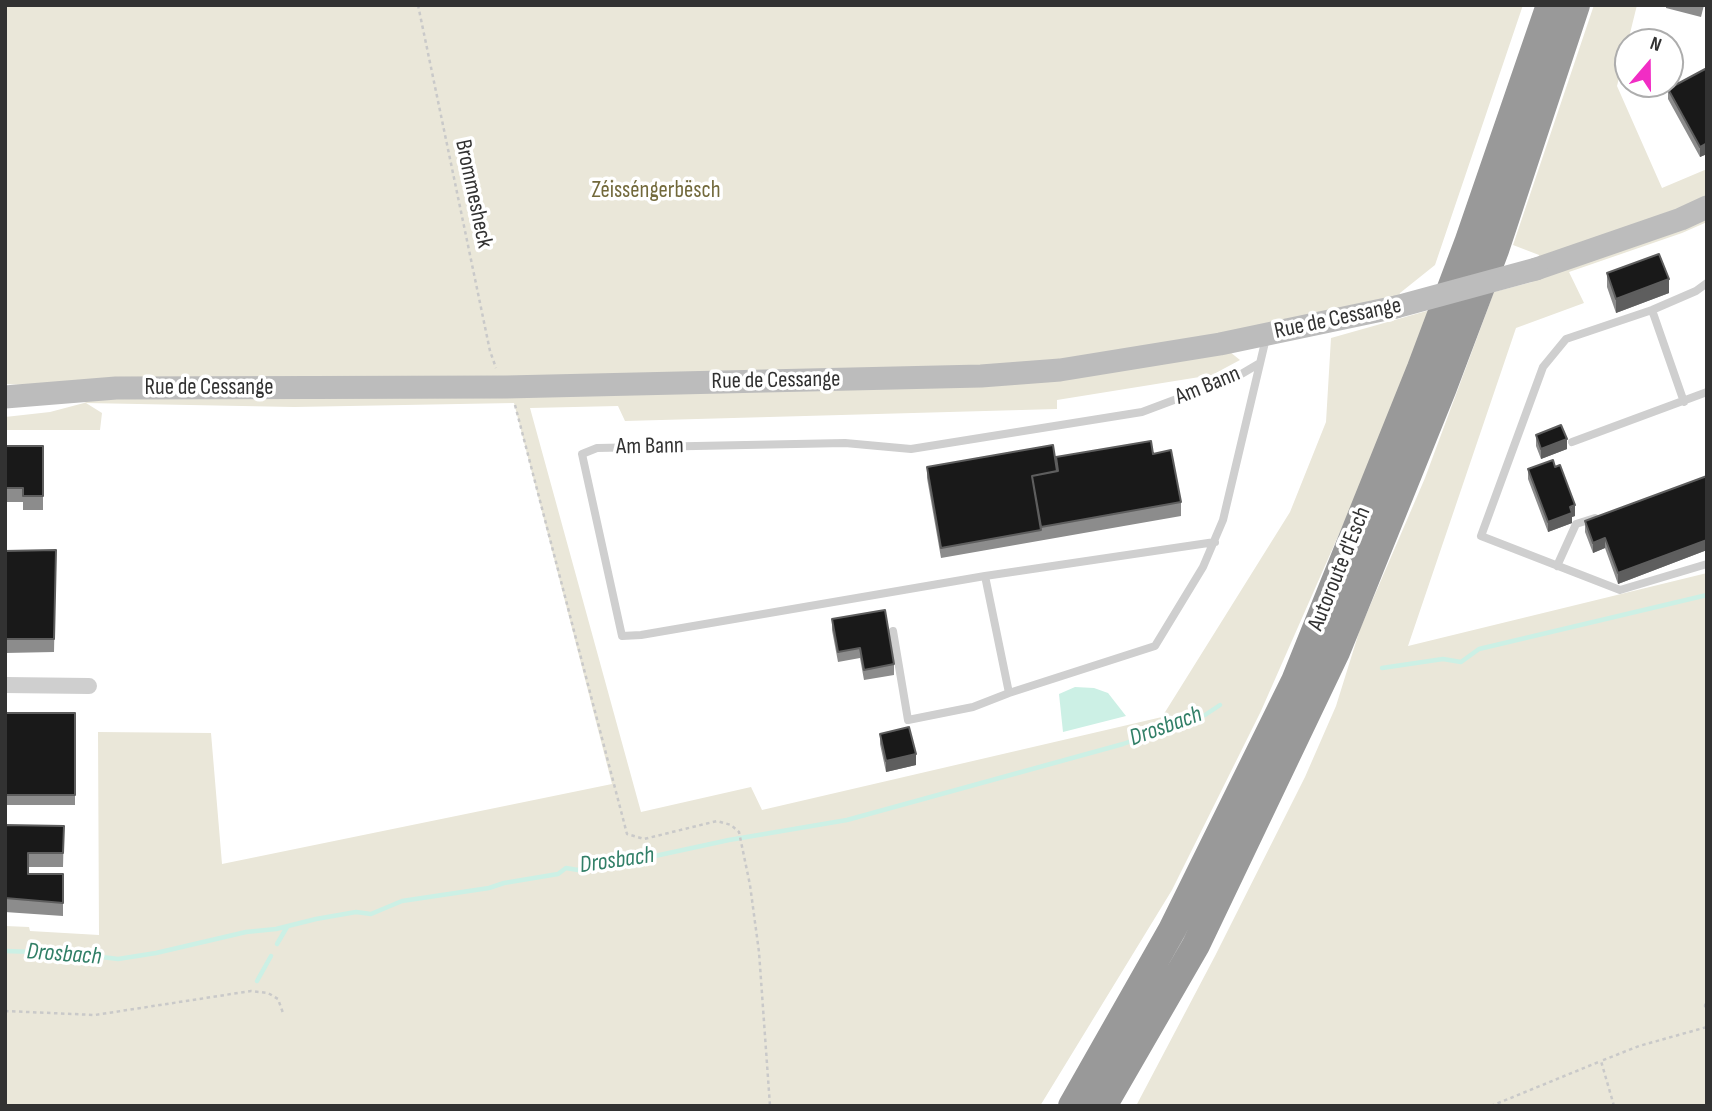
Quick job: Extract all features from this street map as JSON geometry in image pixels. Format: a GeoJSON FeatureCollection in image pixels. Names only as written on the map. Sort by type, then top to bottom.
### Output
{"type":"FeatureCollection","features":[{"type":"Feature","properties":{"kind":"highway","name":"Autoroute d'Esch"},"geometry":{"type":"LineString","coordinates":[[1072,1106],[1172,930],[1295,681],[1422,368],[1550,5]]}},
{"type":"Feature","properties":{"kind":"highway","name":"Autoroute d'Esch"},"geometry":{"type":"LineString","coordinates":[[1103,1106],[1196,944],[1319,689],[1402,490],[1471,314],[1495,250],[1576,5]]}},
{"type":"Feature","properties":{"kind":"highway"},"geometry":{"type":"LineString","coordinates":[[1120,1106],[1294,774],[1319,689]]}},
{"type":"Feature","properties":{"kind":"main road","name":"Rue de Cessange"},"geometry":{"type":"LineString","coordinates":[[5,397],[116,388],[510,393],[981,376],[1060,370],[1267,335],[1396,307],[1536,268],[1681,219],[1707,207]]}},
{"type":"Feature","properties":{"kind":"street"},"geometry":{"type":"LineString","coordinates":[[5,685],[89,686]]}},
{"type":"Feature","properties":{"kind":"lane"},"geometry":{"type":"LineString","coordinates":[[1707,283],[1696,291],[1652,310],[1566,339],[1543,367],[1481,536],[1620,590],[1707,564]]}},
{"type":"Feature","properties":{"kind":"lane"},"geometry":{"type":"LineString","coordinates":[[1652,310],[1684,402]]}},
{"type":"Feature","properties":{"kind":"lane","name":"Am Bann"},"geometry":{"type":"LineString","coordinates":[[893,631],[908,720],[973,708],[1009,693],[1155,646],[1203,567],[1223,520],[1267,335]]}},
{"type":"Feature","properties":{"kind":"lane","name":"Am Bann"},"geometry":{"type":"LineString","coordinates":[[1215,542],[985,576],[655,633],[622,636],[582,454],[597,448],[831,444],[911,449],[1142,412],[1238,376],[1260,363]]}},
{"type":"Feature","properties":{"kind":"lane"},"geometry":{"type":"LineString","coordinates":[[1572,442],[1707,392]]}},
{"type":"Feature","properties":{"kind":"lane"},"geometry":{"type":"LineString","coordinates":[[1557,566],[1576,524],[1602,515]]}},
{"type":"Feature","properties":{"kind":"lane"},"geometry":{"type":"LineString","coordinates":[[985,576],[1009,693]]}},
{"type":"Feature","properties":{"kind":"path","name":"Brommesheck"},"geometry":{"type":"LineString","coordinates":[[418,5],[490,351],[510,393],[627,834],[645,839],[717,821],[731,825],[739,832],[750,885],[759,952],[770,1106]]}},
{"type":"Feature","properties":{"kind":"path"},"geometry":{"type":"LineString","coordinates":[[5,1011],[95,1016],[251,991],[268,993],[278,999],[283,1013]]}},
{"type":"Feature","properties":{"kind":"path"},"geometry":{"type":"LineString","coordinates":[[1707,997],[1704,1006],[1707,1014]]}},
{"type":"Feature","properties":{"kind":"path"},"geometry":{"type":"LineString","coordinates":[[1491,1106],[1639,1046],[1707,1027]]}},
{"type":"Feature","properties":{"kind":"path"},"geometry":{"type":"LineString","coordinates":[[1601,1061],[1614,1106]]}},
{"type":"Feature","properties":{"kind":"green space","name":"Zéisséngerbësch"},"geometry":{"type":"Polygon","coordinates":[[[5,5],[1523,5],[1435,265],[1400,293],[1396,307],[1220,344],[1240,360],[1212,375],[1057,400],[1057,409],[625,421],[618,406],[530,408],[641,812],[751,787],[762,810],[1162,717],[1290,512],[1326,422],[1331,338],[1430,310],[1365,475],[1261,711],[1172,890],[1040,1106],[5,1106],[5,926],[29,927],[30,931],[99,935],[98,732],[211,733],[222,864],[612,784],[514,403],[294,407],[86,403],[102,413],[100,430],[5,430],[5,417],[50,412],[84,403],[115,389],[5,384],[5,5]]]}},
{"type":"Feature","properties":{"kind":"green space"},"geometry":{"type":"Polygon","coordinates":[[[1594,5],[1637,5],[1631,28],[1614,28],[1614,98],[1622,98],[1662,188],[1707,169],[1707,222],[1569,272],[1584,303],[1516,328],[1408,646],[1707,573],[1707,1106],[1136,1106],[1305,777],[1336,706],[1360,629],[1425,478],[1494,292],[1532,282],[1539,255],[1513,245],[1594,5]]]}},
{"type":"Feature","properties":{"kind":"shaded area"},"geometry":{"type":"Polygon","coordinates":[[[1075,687],[1094,688],[1108,693],[1126,716],[1063,732],[1059,694],[1075,687]]]}},
{"type":"Feature","properties":{"kind":"building"},"geometry":{"type":"Polygon","coordinates":[[[1707,68],[1707,143],[1700,147],[1673,98],[1684,98],[1684,80],[1707,68]]]}},
{"type":"Feature","properties":{"kind":"building"},"geometry":{"type":"Polygon","coordinates":[[[1659,254],[1669,279],[1616,299],[1607,273],[1659,254]]]}},
{"type":"Feature","properties":{"kind":"building"},"geometry":{"type":"Polygon","coordinates":[[[1561,425],[1567,439],[1541,449],[1536,435],[1561,425]]]}},
{"type":"Feature","properties":{"kind":"building"},"geometry":{"type":"Polygon","coordinates":[[[1151,441],[1153,454],[1171,450],[1181,502],[1041,527],[1032,476],[1058,471],[1056,457],[1151,441]]]}},
{"type":"Feature","properties":{"kind":"building"},"geometry":{"type":"Polygon","coordinates":[[[1053,445],[1057,471],[1032,476],[1041,530],[941,548],[927,467],[1053,445]]]}},
{"type":"Feature","properties":{"kind":"building"},"geometry":{"type":"Polygon","coordinates":[[[5,446],[43,446],[43,496],[23,496],[23,488],[5,488],[5,446]]]}},
{"type":"Feature","properties":{"kind":"building"},"geometry":{"type":"Polygon","coordinates":[[[1553,460],[1555,467],[1560,465],[1575,505],[1570,507],[1572,513],[1548,522],[1528,469],[1553,460]]]}},
{"type":"Feature","properties":{"kind":"building"},"geometry":{"type":"Polygon","coordinates":[[[1707,476],[1707,540],[1618,573],[1605,538],[1593,543],[1585,521],[1707,476]]]}},
{"type":"Feature","properties":{"kind":"building"},"geometry":{"type":"Polygon","coordinates":[[[56,550],[54,639],[5,639],[5,551],[56,550]]]}},
{"type":"Feature","properties":{"kind":"building"},"geometry":{"type":"Polygon","coordinates":[[[885,610],[894,664],[864,670],[860,648],[838,652],[832,619],[885,610]]]}},
{"type":"Feature","properties":{"kind":"building"},"geometry":{"type":"Polygon","coordinates":[[[5,713],[75,713],[75,795],[5,795],[5,713]]]}},
{"type":"Feature","properties":{"kind":"building"},"geometry":{"type":"Polygon","coordinates":[[[909,727],[916,754],[886,761],[880,734],[909,727]]]}},
{"type":"Feature","properties":{"kind":"building"},"geometry":{"type":"Polygon","coordinates":[[[5,825],[64,826],[63,853],[28,853],[28,874],[63,874],[63,903],[5,898],[5,825]]]}},
{"type":"Feature","properties":{"kind":"waterway","name":"Drosbach"},"geometry":{"type":"LineString","coordinates":[[1382,668],[1443,659],[1461,662],[1479,649],[1707,595]]}},
{"type":"Feature","properties":{"kind":"waterway","name":"Drosbach"},"geometry":{"type":"LineString","coordinates":[[5,951],[118,959],[316,919],[356,912],[371,914],[402,901],[489,888],[558,874],[566,868],[578,870],[618,865],[626,858],[634,856],[641,859],[729,840],[847,820],[1123,744],[1205,715],[1220,705]]}},
{"type":"Feature","properties":{"kind":"waterway"},"geometry":{"type":"LineString","coordinates":[[277,944],[287,927]]}},
{"type":"Feature","properties":{"kind":"waterway"},"geometry":{"type":"LineString","coordinates":[[257,981],[271,956]]}}]}
